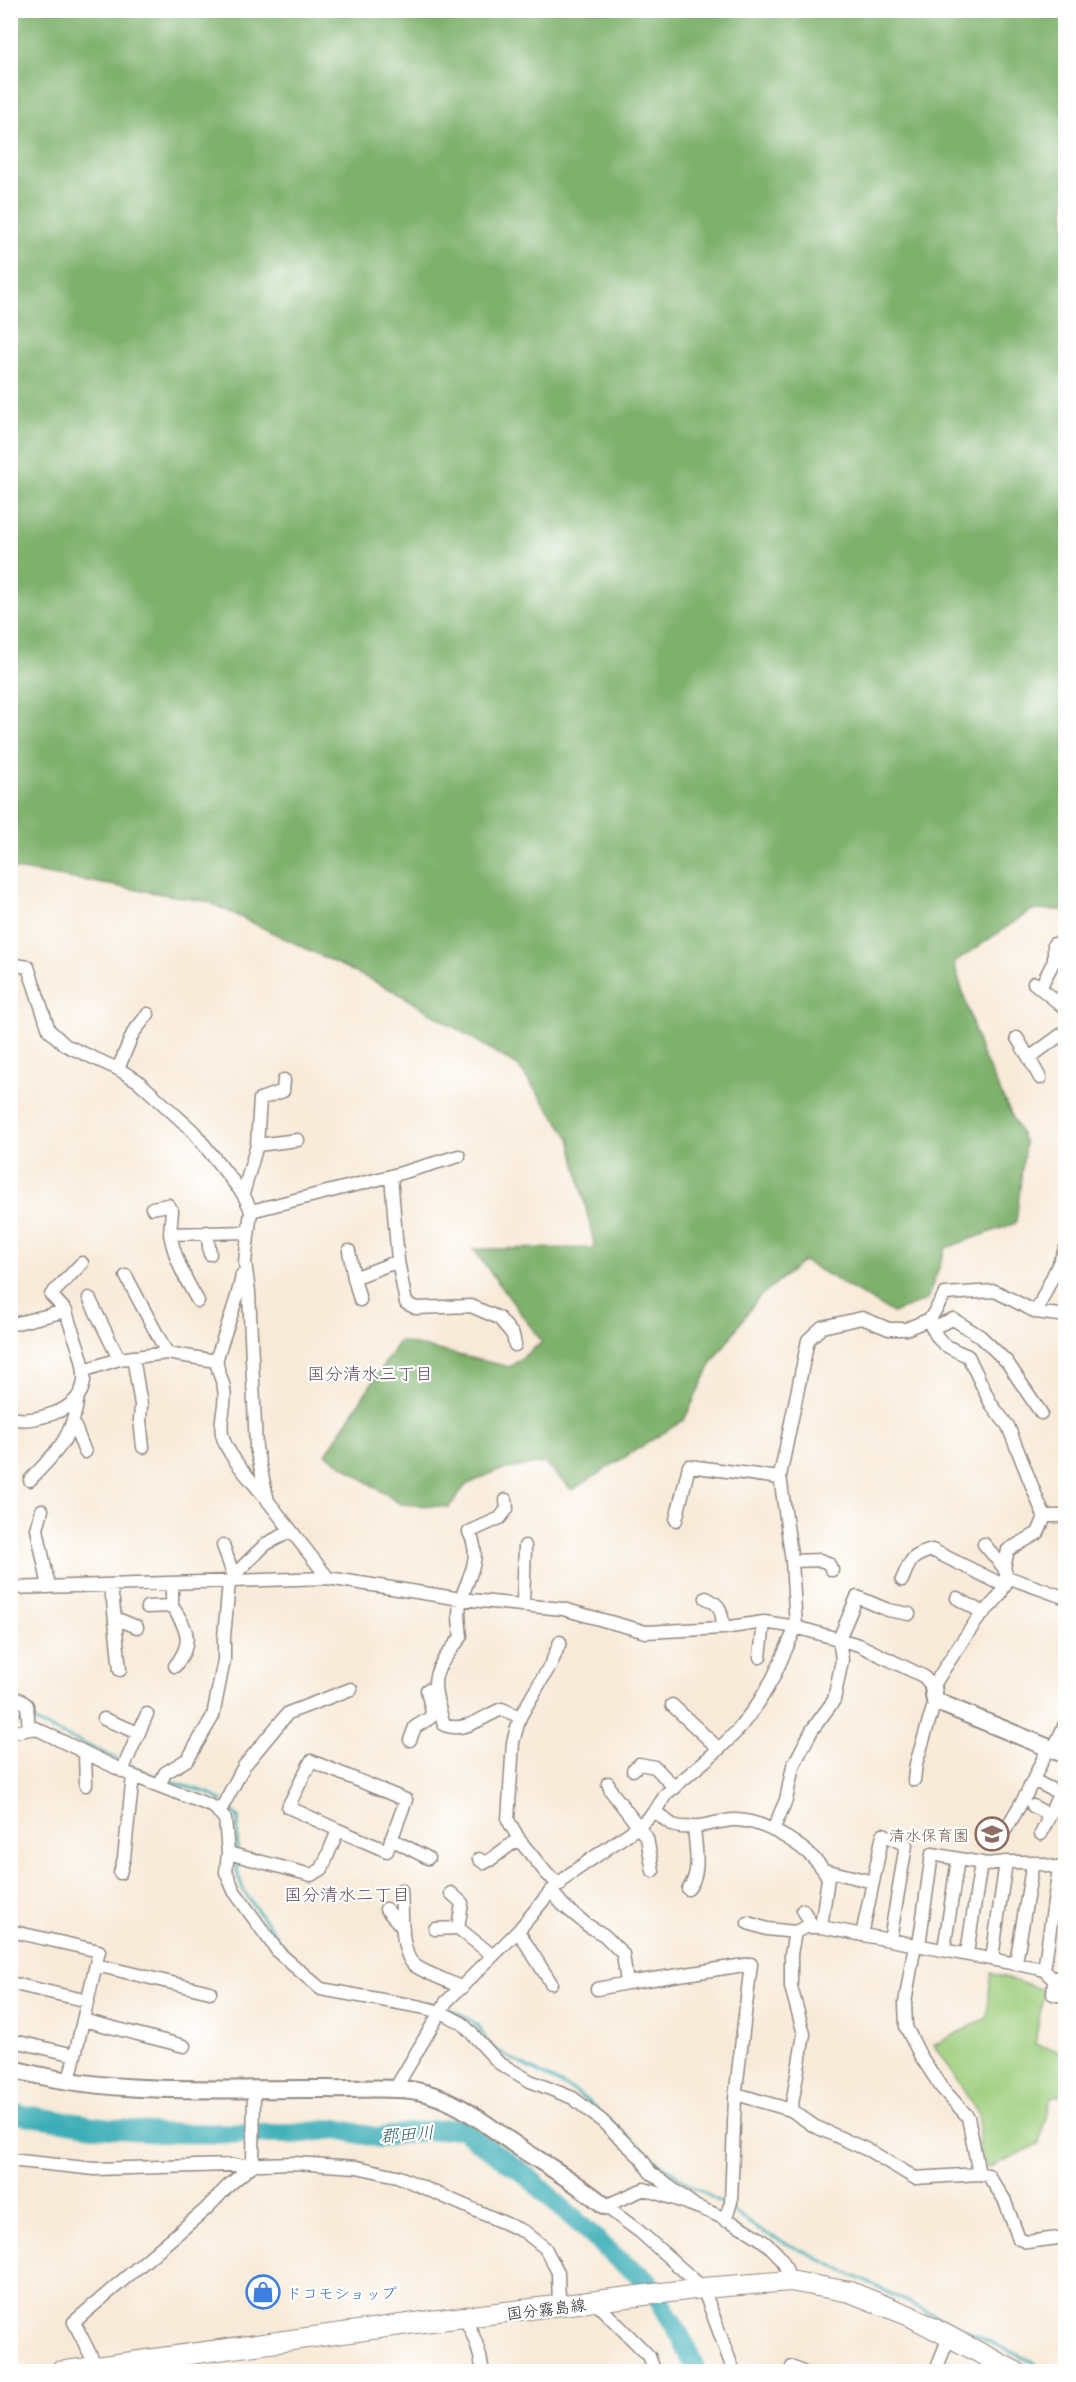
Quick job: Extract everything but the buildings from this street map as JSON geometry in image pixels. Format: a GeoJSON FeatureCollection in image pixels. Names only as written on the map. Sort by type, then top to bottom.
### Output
{"type":"FeatureCollection","features":[{"type":"Feature","properties":{"kind":"main road","name":"国分霧島線"},"geometry":{"type":"LineString","coordinates":[[59,2372],[96,2369],[559,2305],[703,2288],[790,2281],[850,2292],[910,2316],[1016,2372]]}},
{"type":"Feature","properties":{"kind":"street"},"geometry":{"type":"LineString","coordinates":[[1054,944],[1054,961],[1037,985],[1065,1009]]}},
{"type":"Feature","properties":{"kind":"street"},"geometry":{"type":"LineString","coordinates":[[10,964],[28,967],[49,1030],[65,1045],[118,1069],[138,1081],[193,1131],[243,1194],[250,1211],[245,1262],[239,1296],[216,1361],[224,1389],[226,1407],[222,1419],[222,1435],[228,1449],[328,1578]]}},
{"type":"Feature","properties":{"kind":"street"},"geometry":{"type":"LineString","coordinates":[[118,1069],[132,1033],[148,1014]]}},
{"type":"Feature","properties":{"kind":"street"},"geometry":{"type":"LineString","coordinates":[[1029,1058],[1065,1032]]}},
{"type":"Feature","properties":{"kind":"street"},"geometry":{"type":"LineString","coordinates":[[1017,1038],[1040,1078]]}},
{"type":"Feature","properties":{"kind":"street"},"geometry":{"type":"LineString","coordinates":[[243,1194],[257,1146],[260,1099],[283,1091],[284,1080]]}},
{"type":"Feature","properties":{"kind":"street"},"geometry":{"type":"LineString","coordinates":[[257,1146],[298,1140]]}},
{"type":"Feature","properties":{"kind":"street"},"geometry":{"type":"LineString","coordinates":[[250,1211],[391,1176],[459,1156]]}},
{"type":"Feature","properties":{"kind":"street"},"geometry":{"type":"LineString","coordinates":[[391,1176],[398,1261],[406,1303],[416,1308],[471,1306],[499,1318],[513,1335],[515,1345]]}},
{"type":"Feature","properties":{"kind":"street"},"geometry":{"type":"LineString","coordinates":[[152,1208],[168,1205],[172,1211],[170,1234],[174,1254],[198,1301]]}},
{"type":"Feature","properties":{"kind":"street"},"geometry":{"type":"LineString","coordinates":[[207,1232],[210,1254]]}},
{"type":"Feature","properties":{"kind":"street"},"geometry":{"type":"LineString","coordinates":[[170,1234],[247,1232]]}},
{"type":"Feature","properties":{"kind":"street"},"geometry":{"type":"LineString","coordinates":[[1036,1312],[1065,1248]]}},
{"type":"Feature","properties":{"kind":"street"},"geometry":{"type":"LineString","coordinates":[[349,1251],[360,1300]]}},
{"type":"Feature","properties":{"kind":"street"},"geometry":{"type":"LineString","coordinates":[[354,1278],[398,1261]]}},
{"type":"Feature","properties":{"kind":"street"},"geometry":{"type":"LineString","coordinates":[[245,1262],[249,1292],[256,1448],[268,1501]]}},
{"type":"Feature","properties":{"kind":"street"},"geometry":{"type":"LineString","coordinates":[[10,1417],[17,1419],[44,1417],[66,1409],[81,1391],[86,1370],[66,1311],[48,1291],[75,1278],[82,1263]]}},
{"type":"Feature","properties":{"kind":"street"},"geometry":{"type":"LineString","coordinates":[[126,1276],[167,1353]]}},
{"type":"Feature","properties":{"kind":"street"},"geometry":{"type":"LineString","coordinates":[[931,1324],[945,1294],[967,1291],[995,1291],[1036,1312],[1065,1316]]}},
{"type":"Feature","properties":{"kind":"street"},"geometry":{"type":"LineString","coordinates":[[89,1298],[119,1359]]}},
{"type":"Feature","properties":{"kind":"street"},"geometry":{"type":"LineString","coordinates":[[13,1324],[66,1311]]}},
{"type":"Feature","properties":{"kind":"street"},"geometry":{"type":"LineString","coordinates":[[395,2089],[444,2007],[492,1955],[518,1931],[555,1888],[570,1874],[638,1827],[655,1811],[666,1794],[738,1730],[759,1702],[785,1655],[796,1628],[792,1561],[780,1478],[808,1340],[822,1327],[862,1318],[889,1329],[906,1329],[952,1319],[980,1336],[1007,1362],[1041,1413]]}},
{"type":"Feature","properties":{"kind":"street"},"geometry":{"type":"LineString","coordinates":[[914,1780],[934,1694],[957,1647],[983,1613],[999,1599],[1005,1577],[1008,1550],[1038,1533],[1044,1519],[1008,1426],[991,1404],[968,1356],[945,1346],[931,1324]]}},
{"type":"Feature","properties":{"kind":"street"},"geometry":{"type":"LineString","coordinates":[[86,1370],[119,1359],[167,1353],[216,1361]]}},
{"type":"Feature","properties":{"kind":"street"},"geometry":{"type":"LineString","coordinates":[[133,1358],[141,1405],[143,1447]]}},
{"type":"Feature","properties":{"kind":"street"},"geometry":{"type":"LineString","coordinates":[[30,1480],[69,1436],[78,1396]]}},
{"type":"Feature","properties":{"kind":"street"},"geometry":{"type":"LineString","coordinates":[[73,1422],[85,1452]]}},
{"type":"Feature","properties":{"kind":"street"},"geometry":{"type":"LineString","coordinates":[[676,1520],[690,1466],[780,1478]]}},
{"type":"Feature","properties":{"kind":"street"},"geometry":{"type":"LineString","coordinates":[[410,1740],[415,1727],[430,1718],[432,1712],[427,1694],[428,1678],[461,1637],[459,1610],[472,1573],[475,1554],[469,1532],[500,1518],[507,1509],[506,1500]]}},
{"type":"Feature","properties":{"kind":"street"},"geometry":{"type":"LineString","coordinates":[[42,1510],[33,1527],[49,1587]]}},
{"type":"Feature","properties":{"kind":"street"},"geometry":{"type":"LineString","coordinates":[[1044,1516],[1065,1516]]}},
{"type":"Feature","properties":{"kind":"street"},"geometry":{"type":"LineString","coordinates":[[233,1580],[266,1544],[291,1531]]}},
{"type":"Feature","properties":{"kind":"street"},"geometry":{"type":"LineString","coordinates":[[984,1544],[1005,1577]]}},
{"type":"Feature","properties":{"kind":"street"},"geometry":{"type":"LineString","coordinates":[[159,1786],[165,1773],[188,1759],[213,1716],[225,1660],[224,1637],[233,1580],[223,1545]]}},
{"type":"Feature","properties":{"kind":"street"},"geometry":{"type":"LineString","coordinates":[[523,1604],[525,1546]]}},
{"type":"Feature","properties":{"kind":"street"},"geometry":{"type":"LineString","coordinates":[[902,1580],[909,1560],[918,1554],[932,1550],[1065,1598]]}},
{"type":"Feature","properties":{"kind":"street"},"geometry":{"type":"LineString","coordinates":[[792,1561],[820,1560],[828,1563],[832,1570]]}},
{"type":"Feature","properties":{"kind":"street"},"geometry":{"type":"LineString","coordinates":[[10,1588],[328,1578],[461,1599],[563,1609],[646,1632],[723,1628],[764,1622],[859,1645],[923,1676],[934,1694],[1055,1751]]}},
{"type":"Feature","properties":{"kind":"street"},"geometry":{"type":"LineString","coordinates":[[172,1583],[172,1606],[185,1626],[187,1642],[183,1656],[175,1666]]}},
{"type":"Feature","properties":{"kind":"street"},"geometry":{"type":"LineString","coordinates":[[109,1585],[120,1670]]}},
{"type":"Feature","properties":{"kind":"street"},"geometry":{"type":"LineString","coordinates":[[773,1830],[786,1800],[792,1766],[812,1730],[834,1700],[842,1660],[839,1639],[857,1597],[888,1610],[909,1614]]}},
{"type":"Feature","properties":{"kind":"street"},"geometry":{"type":"LineString","coordinates":[[706,1598],[716,1602],[721,1609],[723,1628]]}},
{"type":"Feature","properties":{"kind":"street"},"geometry":{"type":"LineString","coordinates":[[957,1598],[983,1613]]}},
{"type":"Feature","properties":{"kind":"street"},"geometry":{"type":"LineString","coordinates":[[147,1607],[172,1606]]}},
{"type":"Feature","properties":{"kind":"street"},"geometry":{"type":"LineString","coordinates":[[114,1618],[136,1627]]}},
{"type":"Feature","properties":{"kind":"street"},"geometry":{"type":"LineString","coordinates":[[760,1657],[764,1622]]}},
{"type":"Feature","properties":{"kind":"street"},"geometry":{"type":"LineString","coordinates":[[560,1642],[552,1662],[520,1717],[513,1742],[508,1820],[518,1839],[547,1874],[571,1912],[604,1935],[623,1954],[627,1983]]}},
{"type":"Feature","properties":{"kind":"street"},"geometry":{"type":"LineString","coordinates":[[438,1666],[434,1688],[444,1725],[463,1728],[502,1709],[520,1717]]}},
{"type":"Feature","properties":{"kind":"street"},"geometry":{"type":"LineString","coordinates":[[220,1811],[244,1766],[288,1713],[351,1689]]}},
{"type":"Feature","properties":{"kind":"street"},"geometry":{"type":"LineString","coordinates":[[10,1700],[20,1699],[27,1705],[29,1729]]}},
{"type":"Feature","properties":{"kind":"street"},"geometry":{"type":"LineString","coordinates":[[672,1705],[719,1749]]}},
{"type":"Feature","properties":{"kind":"street"},"geometry":{"type":"LineString","coordinates":[[120,1873],[124,1858],[126,1772],[129,1756],[147,1714]]}},
{"type":"Feature","properties":{"kind":"street"},"geometry":{"type":"LineString","coordinates":[[104,1719],[139,1733]]}},
{"type":"Feature","properties":{"kind":"street"},"geometry":{"type":"LineString","coordinates":[[1006,1828],[1033,1780],[1055,1751],[1065,1722]]}},
{"type":"Feature","properties":{"kind":"street"},"geometry":{"type":"LineString","coordinates":[[10,1733],[35,1728],[85,1754],[220,1811],[225,1819],[234,1855],[226,1872],[234,1891],[279,1953],[321,1989],[444,2007],[499,2063],[530,2081],[573,2098],[641,2158],[650,2172],[694,2205]]}},
{"type":"Feature","properties":{"kind":"street"},"geometry":{"type":"LineString","coordinates":[[85,1754],[86,1785]]}},
{"type":"Feature","properties":{"kind":"street"},"geometry":{"type":"LineString","coordinates":[[310,1761],[406,1800],[387,1851],[339,1830],[288,1807],[310,1761]]}},
{"type":"Feature","properties":{"kind":"street"},"geometry":{"type":"LineString","coordinates":[[633,1770],[639,1764],[655,1767],[675,1788]]}},
{"type":"Feature","properties":{"kind":"street"},"geometry":{"type":"LineString","coordinates":[[1041,1834],[1065,1779]]}},
{"type":"Feature","properties":{"kind":"street"},"geometry":{"type":"LineString","coordinates":[[1033,1780],[1059,1793]]}},
{"type":"Feature","properties":{"kind":"street"},"geometry":{"type":"LineString","coordinates":[[608,1783],[611,1791],[647,1838],[653,1871]]}},
{"type":"Feature","properties":{"kind":"street"},"geometry":{"type":"LineString","coordinates":[[1033,1806],[1049,1815]]}},
{"type":"Feature","properties":{"kind":"street"},"geometry":{"type":"LineString","coordinates":[[655,1811],[675,1826],[694,1826],[735,1820],[773,1830],[815,1857],[828,1878],[817,1927]]}},
{"type":"Feature","properties":{"kind":"street"},"geometry":{"type":"LineString","coordinates":[[687,1889],[693,1883],[696,1873],[694,1826]]}},
{"type":"Feature","properties":{"kind":"street"},"geometry":{"type":"LineString","coordinates":[[234,1855],[311,1875],[322,1869],[339,1830]]}},
{"type":"Feature","properties":{"kind":"street"},"geometry":{"type":"LineString","coordinates":[[862,1935],[883,1834],[906,1845],[890,1940]]}},
{"type":"Feature","properties":{"kind":"street"},"geometry":{"type":"LineString","coordinates":[[391,1839],[428,1858]]}},
{"type":"Feature","properties":{"kind":"street"},"geometry":{"type":"LineString","coordinates":[[479,1859],[484,1863],[490,1860],[518,1839]]}},
{"type":"Feature","properties":{"kind":"street"},"geometry":{"type":"LineString","coordinates":[[979,2174],[968,2117],[941,2086],[920,2055],[906,2027],[905,2003],[932,1854],[981,1863],[1033,1862],[1062,1869],[1044,1970]]}},
{"type":"Feature","properties":{"kind":"street"},"geometry":{"type":"LineString","coordinates":[[944,1949],[958,1859]]}},
{"type":"Feature","properties":{"kind":"street"},"geometry":{"type":"LineString","coordinates":[[992,1958],[1006,1862]]}},
{"type":"Feature","properties":{"kind":"street"},"geometry":{"type":"LineString","coordinates":[[1016,1963],[1033,1862]]}},
{"type":"Feature","properties":{"kind":"street"},"geometry":{"type":"LineString","coordinates":[[967,1953],[981,1863]]}},
{"type":"Feature","properties":{"kind":"street"},"geometry":{"type":"LineString","coordinates":[[824,1870],[873,1882]]}},
{"type":"Feature","properties":{"kind":"street"},"geometry":{"type":"LineString","coordinates":[[401,1890],[407,1953],[414,1965],[462,1988]]}},
{"type":"Feature","properties":{"kind":"street"},"geometry":{"type":"LineString","coordinates":[[452,1893],[462,1903],[458,1928]]}},
{"type":"Feature","properties":{"kind":"street"},"geometry":{"type":"LineString","coordinates":[[386,1909],[403,1928]]}},
{"type":"Feature","properties":{"kind":"street"},"geometry":{"type":"LineString","coordinates":[[803,1910],[817,1927]]}},
{"type":"Feature","properties":{"kind":"street"},"geometry":{"type":"LineString","coordinates":[[748,1923],[767,1929],[795,1932],[806,1927],[817,1927],[1016,1963],[1044,1970],[1054,1980],[1053,1994],[1065,1996]]}},
{"type":"Feature","properties":{"kind":"street"},"geometry":{"type":"LineString","coordinates":[[435,1929],[458,1928],[492,1955]]}},
{"type":"Feature","properties":{"kind":"street"},"geometry":{"type":"LineString","coordinates":[[10,1931],[99,1951],[69,2081]]}},
{"type":"Feature","properties":{"kind":"street"},"geometry":{"type":"LineString","coordinates":[[518,1931],[551,1983]]}},
{"type":"Feature","properties":{"kind":"street"},"geometry":{"type":"LineString","coordinates":[[791,2110],[804,2034],[791,1987],[791,1954],[795,1932]]}},
{"type":"Feature","properties":{"kind":"street"},"geometry":{"type":"LineString","coordinates":[[597,1989],[751,1964],[736,2094],[728,2212]]}},
{"type":"Feature","properties":{"kind":"street"},"geometry":{"type":"LineString","coordinates":[[96,1965],[210,1992]]}},
{"type":"Feature","properties":{"kind":"street"},"geometry":{"type":"LineString","coordinates":[[1054,1980],[1065,1972]]}},
{"type":"Feature","properties":{"kind":"street"},"geometry":{"type":"LineString","coordinates":[[10,1983],[88,2001]]}},
{"type":"Feature","properties":{"kind":"street"},"geometry":{"type":"LineString","coordinates":[[83,2020],[184,2046]]}},
{"type":"Feature","properties":{"kind":"street"},"geometry":{"type":"LineString","coordinates":[[10,2040],[75,2055]]}},
{"type":"Feature","properties":{"kind":"street"},"geometry":{"type":"LineString","coordinates":[[10,2068],[42,2078],[168,2090],[395,2089],[417,2091],[453,2102],[586,2190],[640,2232],[703,2288],[734,2372]]}},
{"type":"Feature","properties":{"kind":"street"},"geometry":{"type":"LineString","coordinates":[[96,2369],[74,2322],[206,2209],[252,2164],[254,2088]]}},
{"type":"Feature","properties":{"kind":"street"},"geometry":{"type":"LineString","coordinates":[[736,2094],[791,2110],[814,2126],[870,2151],[915,2178],[988,2175],[1004,2199],[1019,2239],[1027,2242],[1065,2237]]}},
{"type":"Feature","properties":{"kind":"street"},"geometry":{"type":"LineString","coordinates":[[10,2160],[95,2169],[294,2163],[357,2167],[397,2176],[525,2232],[544,2248],[558,2272],[559,2305]]}},
{"type":"Feature","properties":{"kind":"street"},"geometry":{"type":"LineString","coordinates":[[605,2206],[644,2189],[694,2205],[728,2212],[783,2261],[790,2281]]}},
{"type":"Feature","properties":{"kind":"street"},"geometry":{"type":"LineString","coordinates":[[595,2302],[649,2356],[655,2372]]}},
{"type":"Feature","properties":{"kind":"street"},"geometry":{"type":"LineString","coordinates":[[464,2318],[481,2351],[483,2372]]}},
{"type":"Feature","properties":{"kind":"street"},"geometry":{"type":"LineString","coordinates":[[935,2372],[949,2337]]}},
{"type":"Feature","properties":{"kind":"green space"},"geometry":{"type":"Polygon","coordinates":[[[10,11],[1065,11],[1065,910],[1032,910],[954,963],[981,1052],[1025,1143],[1016,1223],[946,1248],[927,1300],[893,1313],[804,1261],[758,1298],[712,1363],[684,1420],[572,1490],[544,1463],[496,1471],[466,1485],[449,1507],[400,1504],[326,1454],[399,1341],[510,1367],[542,1342],[473,1249],[595,1248],[570,1138],[518,1066],[398,993],[209,902],[11,868],[10,11]]]}},
{"type":"Feature","properties":{"kind":"green space"},"geometry":{"type":"Polygon","coordinates":[[[991,1973],[1044,1990],[1035,2044],[1065,2053],[1066,2094],[1051,2098],[1039,2144],[988,2168],[979,2151],[979,2114],[934,2045],[987,2018],[991,1973]]]}},
{"type":"Feature","properties":{"kind":"waterway"},"geometry":{"type":"LineString","coordinates":[[10,1724],[26,1721]]}},
{"type":"Feature","properties":{"kind":"waterway"},"geometry":{"type":"LineString","coordinates":[[33,1721],[122,1761]]}},
{"type":"Feature","properties":{"kind":"waterway"},"geometry":{"type":"LineString","coordinates":[[128,1764],[158,1778]]}},
{"type":"Feature","properties":{"kind":"waterway"},"geometry":{"type":"LineString","coordinates":[[164,1780],[209,1793],[222,1801]]}},
{"type":"Feature","properties":{"kind":"waterway"},"geometry":{"type":"LineString","coordinates":[[227,1805],[238,1817],[237,1851]]}},
{"type":"Feature","properties":{"kind":"waterway"},"geometry":{"type":"LineString","coordinates":[[237,1858],[237,1872],[244,1892],[290,1955]]}},
{"type":"Feature","properties":{"kind":"waterway"},"geometry":{"type":"LineString","coordinates":[[320,1981],[334,1985]]}},
{"type":"Feature","properties":{"kind":"waterway"},"geometry":{"type":"LineString","coordinates":[[426,2002],[439,2006]]}},
{"type":"Feature","properties":{"kind":"waterway"},"geometry":{"type":"LineString","coordinates":[[448,2009],[478,2026],[489,2045],[576,2092],[657,2161],[690,2185],[727,2206]]}},
{"type":"Feature","properties":{"kind":"waterway","name":"郡田川"},"geometry":{"type":"LineString","coordinates":[[10,2113],[158,2133],[292,2134],[337,2129],[379,2138],[460,2128],[525,2174],[621,2262],[648,2281],[681,2337],[697,2372]]}},
{"type":"Feature","properties":{"kind":"waterway"},"geometry":{"type":"LineString","coordinates":[[732,2210],[759,2230],[1036,2364]]}},
{"type":"Feature","properties":{"kind":"place","name":"清水保育園"},"geometry":{"type":"Point","coordinates":[992,1834]}},
{"type":"Feature","properties":{"kind":"place","name":"ドコモショップ"},"geometry":{"type":"Point","coordinates":[263,2292]}},
{"type":"Feature","properties":{"kind":"district","name":"国分清水三丁目"},"geometry":{"type":"Point","coordinates":[370,1372]}},
{"type":"Feature","properties":{"kind":"district","name":"国分清水二丁目"},"geometry":{"type":"Point","coordinates":[347,1893]}}]}
